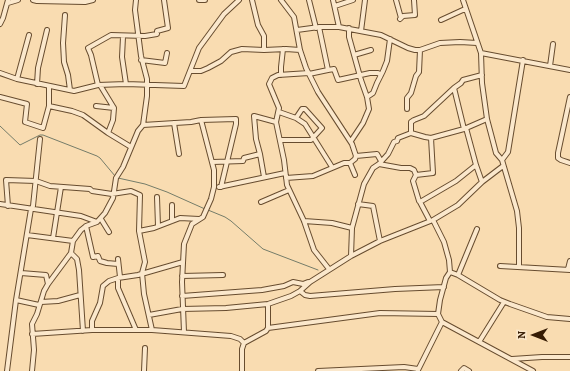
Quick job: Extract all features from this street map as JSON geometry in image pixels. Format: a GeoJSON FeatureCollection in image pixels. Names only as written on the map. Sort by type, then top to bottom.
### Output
{"type":"FeatureCollection","features":[{"type":"Feature","properties":{"kind":"street"},"geometry":{"type":"LineString","coordinates":[[0,24],[8,1],[18,0]]}},
{"type":"Feature","properties":{"kind":"street"},"geometry":{"type":"LineString","coordinates":[[33,0],[69,0],[84,2],[93,0]]}},
{"type":"Feature","properties":{"kind":"street"},"geometry":{"type":"LineString","coordinates":[[32,371],[34,350],[32,324],[48,284],[71,253],[73,241],[81,230],[101,219],[111,201],[116,177],[123,167],[138,131],[143,125],[147,85],[146,73],[141,60],[138,37],[135,10],[136,0]]}},
{"type":"Feature","properties":{"kind":"street"},"geometry":{"type":"LineString","coordinates":[[108,133],[113,120],[114,108],[99,85],[88,48],[111,35],[138,37],[157,34],[157,31],[168,28],[164,0]]}},
{"type":"Feature","properties":{"kind":"street"},"geometry":{"type":"LineString","coordinates":[[199,0],[205,0]]}},
{"type":"Feature","properties":{"kind":"street"},"geometry":{"type":"LineString","coordinates":[[0,73],[37,84],[78,91],[99,85],[126,84],[184,86],[202,45],[224,14],[239,0]]}},
{"type":"Feature","properties":{"kind":"street"},"geometry":{"type":"LineString","coordinates":[[252,0],[258,25],[264,36],[264,50]]}},
{"type":"Feature","properties":{"kind":"street"},"geometry":{"type":"LineString","coordinates":[[309,0],[318,28],[328,70]]}},
{"type":"Feature","properties":{"kind":"street"},"geometry":{"type":"LineString","coordinates":[[333,0],[339,27]]}},
{"type":"Feature","properties":{"kind":"street"},"geometry":{"type":"LineString","coordinates":[[335,6],[353,0]]}},
{"type":"Feature","properties":{"kind":"street"},"geometry":{"type":"LineString","coordinates":[[361,31],[365,0]]}},
{"type":"Feature","properties":{"kind":"street"},"geometry":{"type":"LineString","coordinates":[[396,0],[400,19],[403,16],[415,15],[414,0]]}},
{"type":"Feature","properties":{"kind":"street"},"geometry":{"type":"LineString","coordinates":[[462,0],[481,54],[487,119],[496,153],[502,160],[517,211],[519,228],[519,266]]}},
{"type":"Feature","properties":{"kind":"street"},"geometry":{"type":"LineString","coordinates":[[214,187],[221,187],[264,177],[313,176],[332,167],[350,163],[355,159],[355,151],[351,141],[318,92],[309,74],[300,50],[294,17],[284,1]]}},
{"type":"Feature","properties":{"kind":"street"},"geometry":{"type":"LineString","coordinates":[[441,20],[465,9]]}},
{"type":"Feature","properties":{"kind":"street"},"geometry":{"type":"LineString","coordinates":[[65,15],[63,42],[64,62],[70,90]]}},
{"type":"Feature","properties":{"kind":"street"},"geometry":{"type":"LineString","coordinates":[[297,30],[339,27],[349,28],[381,35],[408,48],[420,50],[440,43],[477,43]]}},
{"type":"Feature","properties":{"kind":"street"},"geometry":{"type":"LineString","coordinates":[[349,28],[349,37],[367,97],[369,109],[351,141]]}},
{"type":"Feature","properties":{"kind":"street"},"geometry":{"type":"LineString","coordinates":[[37,84],[38,68],[46,30]]}},
{"type":"Feature","properties":{"kind":"street"},"geometry":{"type":"LineString","coordinates":[[17,79],[29,35]]}},
{"type":"Feature","properties":{"kind":"street"},"geometry":{"type":"LineString","coordinates":[[123,36],[122,57],[126,84]]}},
{"type":"Feature","properties":{"kind":"street"},"geometry":{"type":"LineString","coordinates":[[367,97],[374,93],[387,61],[390,39]]}},
{"type":"Feature","properties":{"kind":"street"},"geometry":{"type":"LineString","coordinates":[[550,66],[553,44]]}},
{"type":"Feature","properties":{"kind":"street"},"geometry":{"type":"LineString","coordinates":[[190,71],[201,71],[208,68],[221,61],[231,52],[242,48],[264,50],[300,50]]}},
{"type":"Feature","properties":{"kind":"street"},"geometry":{"type":"LineString","coordinates":[[281,75],[280,67],[283,49]]}},
{"type":"Feature","properties":{"kind":"street"},"geometry":{"type":"LineString","coordinates":[[354,56],[371,50]]}},
{"type":"Feature","properties":{"kind":"street"},"geometry":{"type":"LineString","coordinates":[[407,109],[407,98],[411,93],[416,76],[419,72],[420,50]]}},
{"type":"Feature","properties":{"kind":"street"},"geometry":{"type":"LineString","coordinates":[[141,60],[165,63],[167,53]]}},
{"type":"Feature","properties":{"kind":"street"},"geometry":{"type":"LineString","coordinates":[[481,54],[523,60],[570,70]]}},
{"type":"Feature","properties":{"kind":"street"},"geometry":{"type":"LineString","coordinates":[[502,160],[508,152],[523,60]]}},
{"type":"Feature","properties":{"kind":"street"},"geometry":{"type":"LineString","coordinates":[[329,269],[314,250],[304,221],[289,190],[276,122],[279,108],[269,84],[272,78],[281,75],[309,74],[334,69],[338,80],[370,73],[381,75]]}},
{"type":"Feature","properties":{"kind":"street"},"geometry":{"type":"LineString","coordinates":[[411,133],[412,122],[414,120],[424,116],[463,80],[482,75]]}},
{"type":"Feature","properties":{"kind":"street"},"geometry":{"type":"LineString","coordinates":[[0,97],[27,104],[25,122],[43,128],[49,106],[49,86]]}},
{"type":"Feature","properties":{"kind":"street"},"geometry":{"type":"LineString","coordinates":[[454,88],[482,182]]}},
{"type":"Feature","properties":{"kind":"street"},"geometry":{"type":"LineString","coordinates":[[570,97],[558,158],[570,163]]}},
{"type":"Feature","properties":{"kind":"street"},"geometry":{"type":"LineString","coordinates":[[49,106],[72,111],[83,116],[131,147]]}},
{"type":"Feature","properties":{"kind":"street"},"geometry":{"type":"LineString","coordinates":[[96,106],[114,108]]}},
{"type":"Feature","properties":{"kind":"street"},"geometry":{"type":"LineString","coordinates":[[280,140],[307,141],[310,140],[322,128],[305,109],[302,109],[296,118]]}},
{"type":"Feature","properties":{"kind":"street"},"geometry":{"type":"LineString","coordinates":[[279,112],[296,118],[305,124],[332,167]]}},
{"type":"Feature","properties":{"kind":"street"},"geometry":{"type":"LineString","coordinates":[[264,177],[256,139],[254,116],[276,122]]}},
{"type":"Feature","properties":{"kind":"street"},"geometry":{"type":"LineString","coordinates":[[143,125],[201,120],[236,119],[228,161],[223,174],[221,187]]}},
{"type":"Feature","properties":{"kind":"street"},"geometry":{"type":"LineString","coordinates":[[351,256],[352,228],[364,184],[373,168],[388,154],[394,142],[397,141],[398,138],[411,133],[430,138],[465,128],[487,119]]}},
{"type":"Feature","properties":{"kind":"street"},"geometry":{"type":"LineString","coordinates":[[184,332],[182,309],[183,250],[186,236],[192,224],[203,216],[214,187],[214,170],[201,120]]}},
{"type":"Feature","properties":{"kind":"street"},"geometry":{"type":"LineString","coordinates":[[174,123],[179,154]]}},
{"type":"Feature","properties":{"kind":"street"},"geometry":{"type":"LineString","coordinates":[[416,175],[433,173],[430,138]]}},
{"type":"Feature","properties":{"kind":"street"},"geometry":{"type":"LineString","coordinates":[[7,371],[16,300],[31,209],[33,206],[40,139]]}},
{"type":"Feature","properties":{"kind":"street"},"geometry":{"type":"LineString","coordinates":[[212,162],[243,160],[244,158],[260,154]]}},
{"type":"Feature","properties":{"kind":"street"},"geometry":{"type":"LineString","coordinates":[[356,156],[377,154],[380,163]]}},
{"type":"Feature","properties":{"kind":"street"},"geometry":{"type":"LineString","coordinates":[[350,163],[355,175]]}},
{"type":"Feature","properties":{"kind":"street"},"geometry":{"type":"LineString","coordinates":[[380,163],[401,168],[410,168],[414,170],[416,175]]}},
{"type":"Feature","properties":{"kind":"street"},"geometry":{"type":"LineString","coordinates":[[420,202],[456,181],[476,166]]}},
{"type":"Feature","properties":{"kind":"street"},"geometry":{"type":"LineString","coordinates":[[149,315],[182,309],[226,308],[268,304],[300,291],[310,282],[351,256],[380,241],[431,221],[458,205],[482,182],[503,166]]}},
{"type":"Feature","properties":{"kind":"street"},"geometry":{"type":"LineString","coordinates":[[416,175],[413,181],[419,201],[448,251],[450,272],[440,300],[438,314],[442,322],[533,371]]}},
{"type":"Feature","properties":{"kind":"street"},"geometry":{"type":"LineString","coordinates":[[8,206],[6,180],[36,181],[50,186],[90,189],[92,191],[112,194],[131,191],[140,195],[139,231],[145,262],[142,273],[144,294],[152,330]]}},
{"type":"Feature","properties":{"kind":"street"},"geometry":{"type":"LineString","coordinates":[[53,238],[62,187]]}},
{"type":"Feature","properties":{"kind":"street"},"geometry":{"type":"LineString","coordinates":[[260,202],[289,190]]}},
{"type":"Feature","properties":{"kind":"street"},"geometry":{"type":"LineString","coordinates":[[157,197],[158,226]]}},
{"type":"Feature","properties":{"kind":"street"},"geometry":{"type":"LineString","coordinates":[[0,204],[81,216],[97,222]]}},
{"type":"Feature","properties":{"kind":"street"},"geometry":{"type":"LineString","coordinates":[[358,204],[373,206],[380,241]]}},
{"type":"Feature","properties":{"kind":"street"},"geometry":{"type":"LineString","coordinates":[[172,205],[172,221]]}},
{"type":"Feature","properties":{"kind":"street"},"geometry":{"type":"LineString","coordinates":[[139,231],[149,230],[180,218],[198,219]]}},
{"type":"Feature","properties":{"kind":"street"},"geometry":{"type":"LineString","coordinates":[[101,219],[109,232]]}},
{"type":"Feature","properties":{"kind":"street"},"geometry":{"type":"LineString","coordinates":[[304,221],[332,222],[352,228]]}},
{"type":"Feature","properties":{"kind":"street"},"geometry":{"type":"LineString","coordinates":[[86,226],[93,257],[98,256],[100,261],[106,263],[118,262],[118,288],[136,330]]}},
{"type":"Feature","properties":{"kind":"street"},"geometry":{"type":"LineString","coordinates":[[458,275],[477,230]]}},
{"type":"Feature","properties":{"kind":"street"},"geometry":{"type":"LineString","coordinates":[[27,234],[73,241]]}},
{"type":"Feature","properties":{"kind":"street"},"geometry":{"type":"LineString","coordinates":[[71,253],[76,259],[79,270],[83,331]]}},
{"type":"Feature","properties":{"kind":"street"},"geometry":{"type":"LineString","coordinates":[[500,266],[569,270],[570,261]]}},
{"type":"Feature","properties":{"kind":"street"},"geometry":{"type":"LineString","coordinates":[[92,330],[92,321],[100,303],[103,286],[109,281],[115,280],[119,277],[142,273],[183,262]]}},
{"type":"Feature","properties":{"kind":"street"},"geometry":{"type":"LineString","coordinates":[[450,272],[458,275],[504,302],[547,317],[570,319]]}},
{"type":"Feature","properties":{"kind":"street"},"geometry":{"type":"LineString","coordinates":[[21,273],[46,275],[48,284]]}},
{"type":"Feature","properties":{"kind":"street"},"geometry":{"type":"LineString","coordinates":[[182,276],[223,275]]}},
{"type":"Feature","properties":{"kind":"street"},"geometry":{"type":"LineString","coordinates":[[182,296],[262,290],[284,286],[293,282],[303,284],[310,282]]}},
{"type":"Feature","properties":{"kind":"street"},"geometry":{"type":"LineString","coordinates":[[300,291],[305,295],[310,296],[395,289],[444,287]]}},
{"type":"Feature","properties":{"kind":"street"},"geometry":{"type":"LineString","coordinates":[[16,300],[40,303],[58,301],[80,295]]}},
{"type":"Feature","properties":{"kind":"street"},"geometry":{"type":"LineString","coordinates":[[479,342],[504,302]]}},
{"type":"Feature","properties":{"kind":"street"},"geometry":{"type":"LineString","coordinates":[[268,304],[268,328]]}},
{"type":"Feature","properties":{"kind":"street"},"geometry":{"type":"LineString","coordinates":[[242,371],[242,349],[244,343],[266,331],[268,328],[380,312],[438,314]]}},
{"type":"Feature","properties":{"kind":"street"},"geometry":{"type":"LineString","coordinates":[[318,371],[404,367],[418,370],[442,322]]}},
{"type":"Feature","properties":{"kind":"street"},"geometry":{"type":"LineString","coordinates":[[32,334],[92,330],[152,330],[231,336],[240,339],[244,343]]}},
{"type":"Feature","properties":{"kind":"street"},"geometry":{"type":"LineString","coordinates":[[144,371],[145,348]]}},
{"type":"Feature","properties":{"kind":"street"},"geometry":{"type":"LineString","coordinates":[[512,359],[530,357],[570,358]]}},
{"type":"Feature","properties":{"kind":"street"},"geometry":{"type":"LineString","coordinates":[[461,371],[464,368],[469,371]]}},
{"type":"Feature","properties":{"kind":"waterway"},"geometry":{"type":"LineString","coordinates":[[0,126],[20,145],[43,135],[97,156],[115,176]]}},
{"type":"Feature","properties":{"kind":"waterway"},"geometry":{"type":"LineString","coordinates":[[118,178],[145,184],[205,209]]}},
{"type":"Feature","properties":{"kind":"waterway"},"geometry":{"type":"LineString","coordinates":[[208,210],[231,221],[263,249],[318,270]]}}]}
